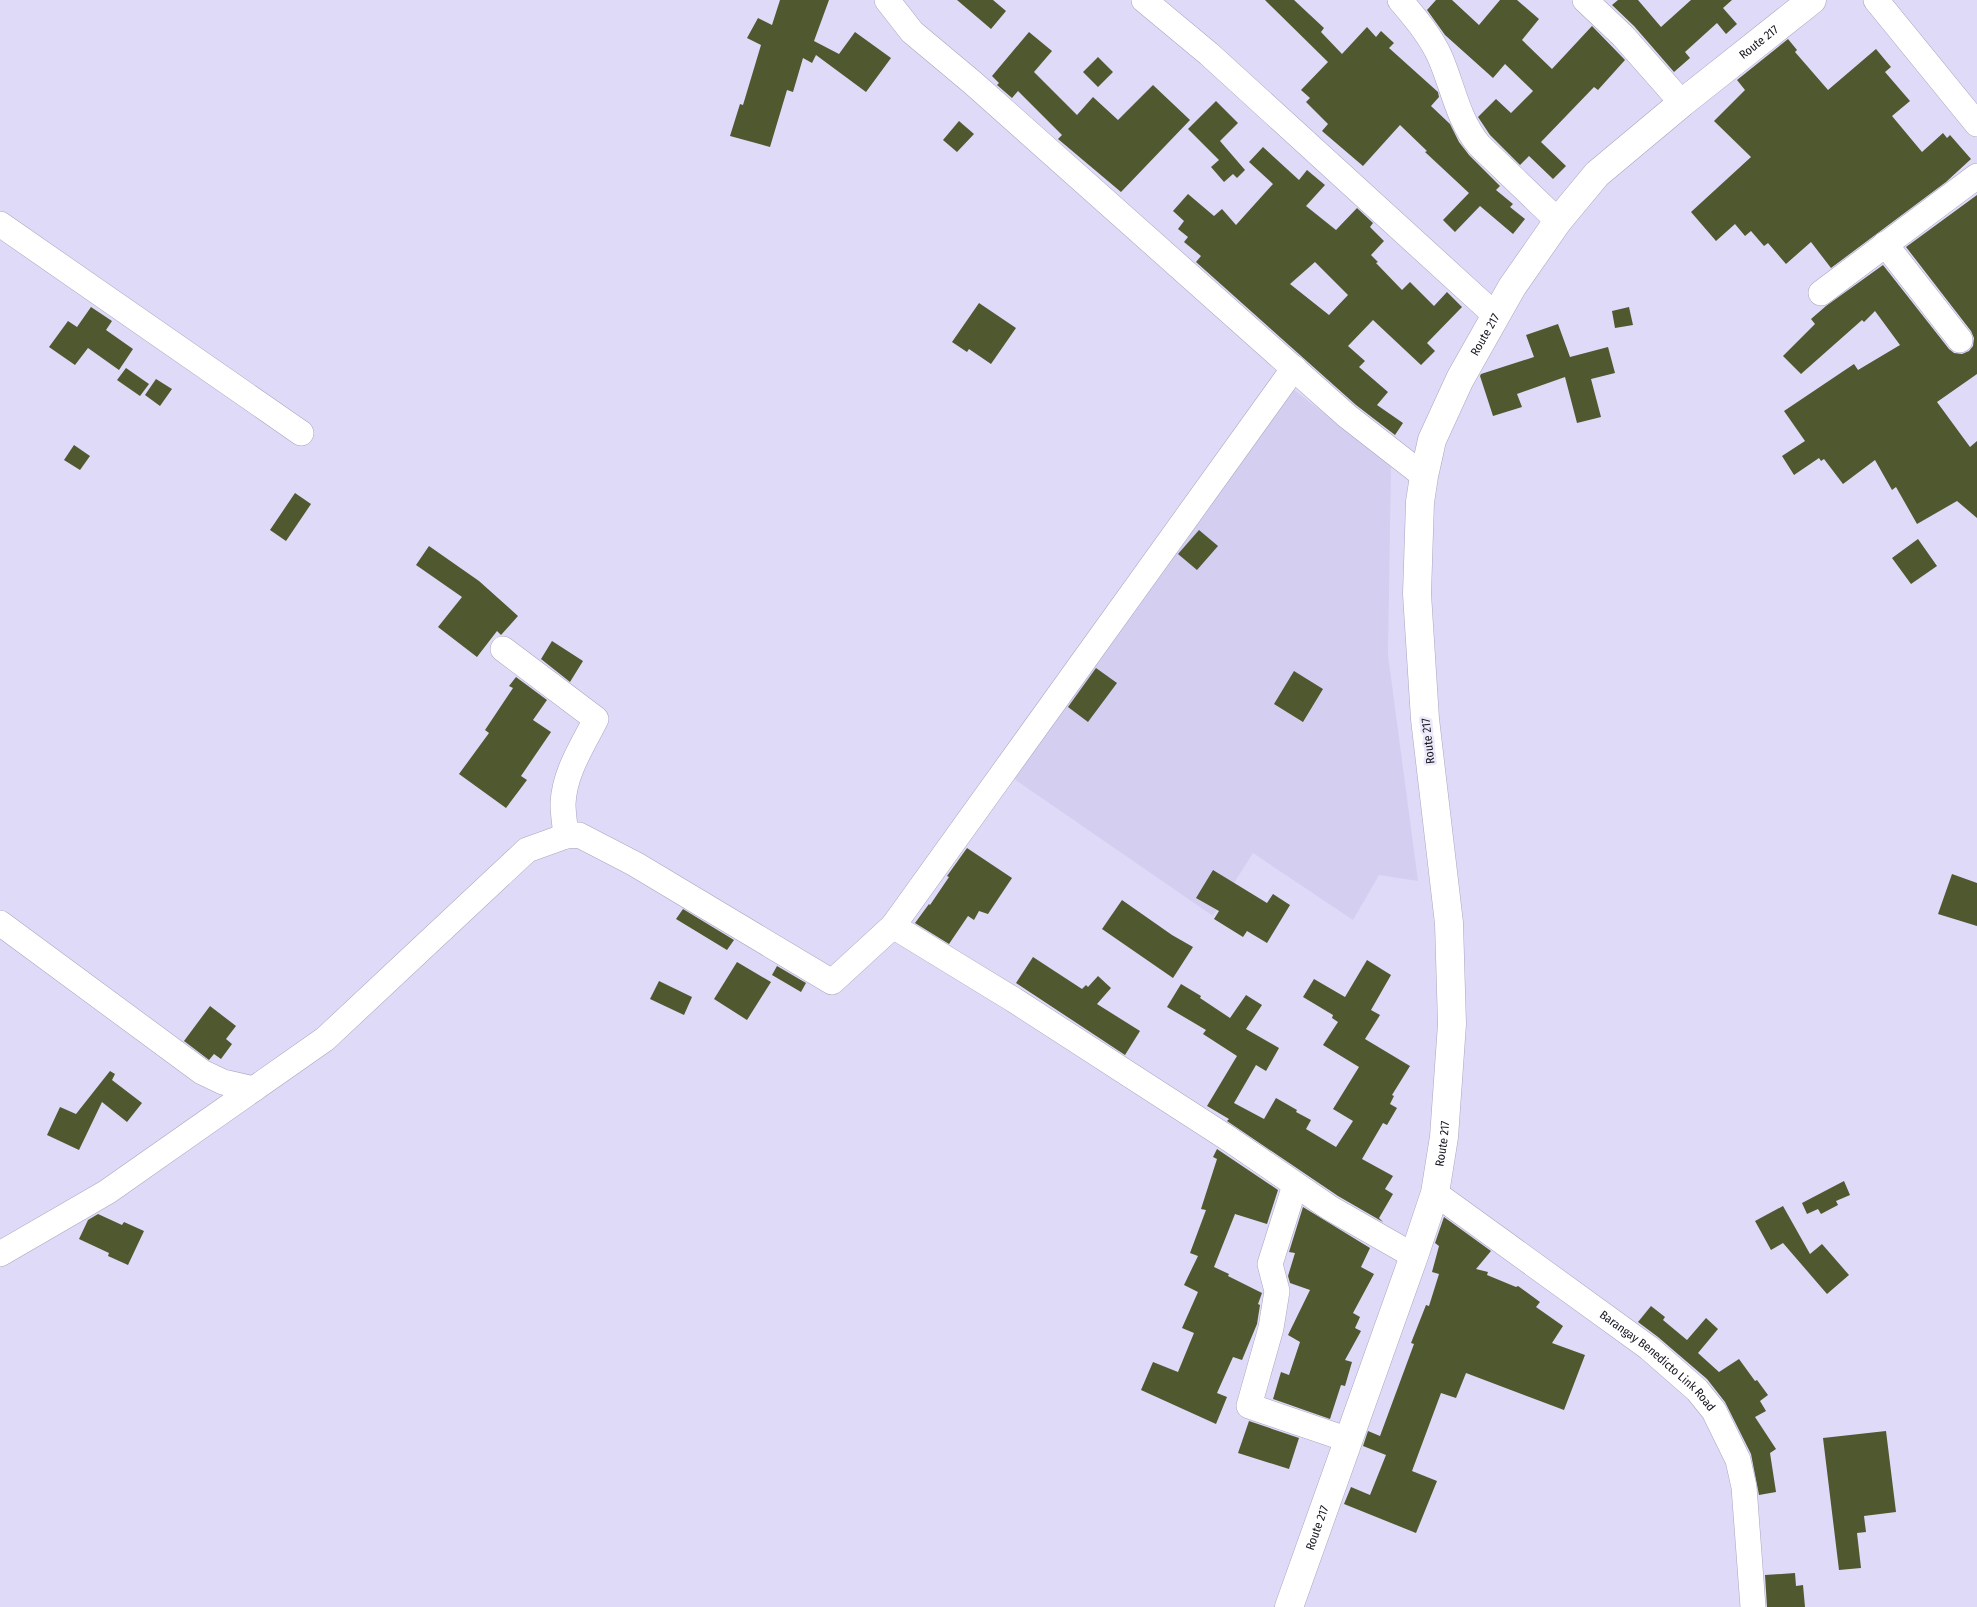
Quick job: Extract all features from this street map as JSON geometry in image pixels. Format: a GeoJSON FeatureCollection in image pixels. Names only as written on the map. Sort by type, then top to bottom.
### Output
{"type":"FeatureCollection","features":[{"type":"Feature","properties":{"kind":"main road","name":"Route 217"},"geometry":{"type":"LineString","coordinates":[[1289,1607],[1435,1193],[1445,1127],[1452,1024],[1449,923],[1425,719],[1417,594],[1418,538],[1424,476],[1432,440],[1460,379],[1512,287],[1558,221],[1597,174],[1682,103],[1812,0]]}},
{"type":"Feature","properties":{"kind":"street"},"geometry":{"type":"LineString","coordinates":[[887,0],[912,32],[980,90],[1347,416],[1424,476]]}},
{"type":"Feature","properties":{"kind":"street"},"geometry":{"type":"LineString","coordinates":[[1144,0],[1209,54],[1495,315]]}},
{"type":"Feature","properties":{"kind":"street"},"geometry":{"type":"LineString","coordinates":[[1400,0],[1424,27],[1440,57],[1470,134],[1558,221]]}},
{"type":"Feature","properties":{"kind":"street"},"geometry":{"type":"LineString","coordinates":[[1585,0],[1623,36],[1682,103]]}},
{"type":"Feature","properties":{"kind":"street"},"geometry":{"type":"LineString","coordinates":[[1876,0],[1977,124]]}},
{"type":"Feature","properties":{"kind":"street"},"geometry":{"type":"LineString","coordinates":[[1821,293],[1977,176]]}},
{"type":"Feature","properties":{"kind":"street"},"geometry":{"type":"LineString","coordinates":[[0,224],[301,433]]}},
{"type":"Feature","properties":{"kind":"street"},"geometry":{"type":"LineString","coordinates":[[1886,244],[1960,340]]}},
{"type":"Feature","properties":{"kind":"street"},"geometry":{"type":"LineString","coordinates":[[0,1254],[107,1192],[325,1039],[527,850],[566,836],[579,835],[635,864],[832,982],[893,926],[1294,368]]}},
{"type":"Feature","properties":{"kind":"street"},"geometry":{"type":"LineString","coordinates":[[503,649],[596,719],[571,769],[565,786],[563,804],[566,836]]}},
{"type":"Feature","properties":{"kind":"street"},"geometry":{"type":"LineString","coordinates":[[0,923],[202,1072],[223,1082],[254,1089]]}},
{"type":"Feature","properties":{"kind":"street"},"geometry":{"type":"LineString","coordinates":[[893,926],[1031,1010],[1296,1185],[1414,1256]]}},
{"type":"Feature","properties":{"kind":"street"},"geometry":{"type":"LineString","coordinates":[[1296,1185],[1270,1264],[1277,1290],[1271,1328],[1249,1406],[1349,1440]]}},
{"type":"Feature","properties":{"kind":"street","name":"Barangay Benedicto Link Road"},"geometry":{"type":"LineString","coordinates":[[1435,1193],[1649,1348],[1697,1390],[1714,1411],[1738,1460],[1744,1487],[1753,1607]]}},
{"type":"Feature","properties":{"kind":"shaded area"},"geometry":{"type":"Polygon","coordinates":[[[1293,389],[1391,465],[1388,655],[1418,881],[1379,875],[1353,920],[1253,853],[1213,916],[1010,776],[1293,389]]]}},
{"type":"Feature","properties":{"kind":"building"},"geometry":{"type":"Polygon","coordinates":[[[780,0],[829,0],[814,41],[839,54],[855,32],[891,58],[866,92],[816,55],[812,63],[803,58],[793,92],[787,90],[770,147],[730,136],[740,104],[743,105],[761,45],[747,38],[758,18],[772,25],[780,0]]]}},
{"type":"Feature","properties":{"kind":"building"},"geometry":{"type":"Polygon","coordinates":[[[957,0],[993,0],[1006,11],[991,29],[957,0]]]}},
{"type":"Feature","properties":{"kind":"building"},"geometry":{"type":"Polygon","coordinates":[[[1265,0],[1294,0],[1324,28],[1321,32],[1342,54],[1367,27],[1376,37],[1381,31],[1394,43],[1389,48],[1438,92],[1439,97],[1431,106],[1450,124],[1459,142],[1469,155],[1500,186],[1496,190],[1513,204],[1510,207],[1525,219],[1513,234],[1480,206],[1455,232],[1443,220],[1469,193],[1425,152],[1427,151],[1400,125],[1363,166],[1322,131],[1328,124],[1306,102],[1310,98],[1301,90],[1328,62],[1265,0]]]}},
{"type":"Feature","properties":{"kind":"building"},"geometry":{"type":"Polygon","coordinates":[[[1436,0],[1452,0],[1479,25],[1500,0],[1517,0],[1539,19],[1522,40],[1552,69],[1592,26],[1625,60],[1598,90],[1594,87],[1541,142],[1566,166],[1553,179],[1529,156],[1520,165],[1490,135],[1478,117],[1496,99],[1511,113],[1533,91],[1505,64],[1493,78],[1445,35],[1427,10],[1436,0]]]}},
{"type":"Feature","properties":{"kind":"building"},"geometry":{"type":"Polygon","coordinates":[[[1618,0],[1638,0],[1661,27],[1691,0],[1732,0],[1723,8],[1737,24],[1726,34],[1717,23],[1685,52],[1690,58],[1674,72],[1634,26],[1612,5],[1618,0]]]}},
{"type":"Feature","properties":{"kind":"building"},"geometry":{"type":"Polygon","coordinates":[[[1029,32],[1052,51],[1034,72],[1077,115],[1093,97],[1118,120],[1153,85],[1190,120],[1121,192],[1058,139],[1062,135],[1018,91],[1012,98],[997,85],[999,83],[992,76],[1029,32]]]}},
{"type":"Feature","properties":{"kind":"building"},"geometry":{"type":"Polygon","coordinates":[[[1788,39],[1797,50],[1795,52],[1828,90],[1876,49],[1891,67],[1885,72],[1910,101],[1892,116],[1922,152],[1943,133],[1947,138],[1950,135],[1971,159],[1946,182],[1831,268],[1811,242],[1786,264],[1768,243],[1764,246],[1751,231],[1745,236],[1735,224],[1716,241],[1691,212],[1751,157],[1714,121],[1745,90],[1737,80],[1788,39]]]}},
{"type":"Feature","properties":{"kind":"building"},"geometry":{"type":"Polygon","coordinates":[[[1098,57],[1113,72],[1098,87],[1083,72],[1098,57]]]}},
{"type":"Feature","properties":{"kind":"building"},"geometry":{"type":"Polygon","coordinates":[[[1216,101],[1238,123],[1220,141],[1245,170],[1237,178],[1233,174],[1224,182],[1211,167],[1219,160],[1188,129],[1216,101]]]}},
{"type":"Feature","properties":{"kind":"building"},"geometry":{"type":"Polygon","coordinates":[[[959,121],[974,134],[957,152],[943,140],[959,121]]]}},
{"type":"Feature","properties":{"kind":"building"},"geometry":{"type":"Polygon","coordinates":[[[1263,147],[1299,180],[1307,170],[1325,185],[1306,206],[1336,230],[1357,208],[1373,223],[1370,227],[1384,241],[1371,255],[1378,262],[1376,263],[1402,290],[1410,282],[1434,306],[1447,292],[1462,307],[1427,343],[1435,351],[1421,365],[1373,320],[1348,346],[1365,361],[1359,367],[1388,392],[1377,405],[1403,423],[1395,435],[1356,405],[1196,262],[1201,256],[1184,242],[1188,237],[1178,229],[1184,221],[1173,211],[1188,194],[1214,216],[1222,209],[1236,225],[1273,184],[1249,162],[1263,147]],[[1315,262],[1290,284],[1329,315],[1348,295],[1315,262]]]}},
{"type":"Feature","properties":{"kind":"building"},"geometry":{"type":"Polygon","coordinates":[[[1977,195],[1977,374],[1937,402],[1970,447],[1977,441],[1977,518],[1957,501],[1917,524],[1896,487],[1892,490],[1875,460],[1843,484],[1824,459],[1821,461],[1819,458],[1794,475],[1782,456],[1805,441],[1784,411],[1854,364],[1858,370],[1900,345],[1875,311],[1864,322],[1862,320],[1801,374],[1783,356],[1815,324],[1811,319],[1826,306],[1883,265],[1949,349],[1954,353],[1962,354],[1969,351],[1973,346],[1974,338],[1971,331],[1906,247],[1977,195]]]}},
{"type":"Feature","properties":{"kind":"building"},"geometry":{"type":"Polygon","coordinates":[[[979,303],[1016,328],[991,364],[969,349],[967,352],[952,342],[979,303]]]}},
{"type":"Feature","properties":{"kind":"building"},"geometry":{"type":"Polygon","coordinates":[[[91,307],[112,321],[106,330],[133,349],[119,370],[88,348],[75,365],[49,347],[68,321],[77,327],[91,307]]]}},
{"type":"Feature","properties":{"kind":"building"},"geometry":{"type":"Polygon","coordinates":[[[1629,307],[1633,325],[1615,328],[1612,311],[1629,307]]]}},
{"type":"Feature","properties":{"kind":"building"},"geometry":{"type":"Polygon","coordinates":[[[1558,324],[1570,357],[1608,347],[1615,373],[1591,379],[1601,417],[1577,423],[1565,377],[1517,394],[1522,407],[1493,416],[1480,376],[1481,374],[1534,357],[1526,335],[1558,324]]]}},
{"type":"Feature","properties":{"kind":"building"},"geometry":{"type":"Polygon","coordinates":[[[126,368],[149,384],[140,396],[117,380],[126,368]]]}},
{"type":"Feature","properties":{"kind":"building"},"geometry":{"type":"Polygon","coordinates":[[[156,379],[172,389],[160,406],[145,395],[156,379]]]}},
{"type":"Feature","properties":{"kind":"building"},"geometry":{"type":"Polygon","coordinates":[[[74,445],[90,456],[80,470],[64,460],[74,445]]]}},
{"type":"Feature","properties":{"kind":"building"},"geometry":{"type":"Polygon","coordinates":[[[295,493],[311,504],[286,541],[270,530],[295,493]]]}},
{"type":"Feature","properties":{"kind":"building"},"geometry":{"type":"Polygon","coordinates":[[[1199,530],[1218,546],[1197,570],[1178,554],[1199,530]]]}},
{"type":"Feature","properties":{"kind":"building"},"geometry":{"type":"Polygon","coordinates":[[[1918,539],[1937,566],[1911,584],[1892,558],[1918,539]]]}},
{"type":"Feature","properties":{"kind":"building"},"geometry":{"type":"Polygon","coordinates":[[[429,546],[479,581],[518,616],[501,635],[497,631],[477,657],[438,627],[462,597],[416,565],[429,546]]]}},
{"type":"Feature","properties":{"kind":"building"},"geometry":{"type":"Polygon","coordinates":[[[552,641],[583,661],[570,682],[541,659],[552,641]]]}},
{"type":"Feature","properties":{"kind":"building"},"geometry":{"type":"Polygon","coordinates":[[[1096,668],[1117,683],[1088,722],[1068,707],[1096,668]]]}},
{"type":"Feature","properties":{"kind":"building"},"geometry":{"type":"Polygon","coordinates":[[[1294,671],[1323,689],[1303,722],[1274,704],[1294,671]]]}},
{"type":"Feature","properties":{"kind":"building"},"geometry":{"type":"Polygon","coordinates":[[[516,677],[547,700],[533,720],[551,732],[521,776],[527,780],[506,808],[459,774],[489,733],[485,730],[513,688],[509,686],[516,677]]]}},
{"type":"Feature","properties":{"kind":"building"},"geometry":{"type":"Polygon","coordinates":[[[967,848],[1012,878],[988,914],[979,911],[974,920],[968,916],[949,944],[915,923],[930,905],[949,877],[947,876],[967,848]]]}},
{"type":"Feature","properties":{"kind":"building"},"geometry":{"type":"Polygon","coordinates":[[[1213,870],[1267,903],[1273,894],[1290,905],[1267,943],[1247,931],[1243,937],[1214,919],[1219,911],[1196,898],[1213,870]]]}},
{"type":"Feature","properties":{"kind":"building"},"geometry":{"type":"Polygon","coordinates":[[[1952,874],[1977,883],[1977,926],[1938,914],[1952,874]]]}},
{"type":"Feature","properties":{"kind":"building"},"geometry":{"type":"Polygon","coordinates":[[[1122,900],[1172,935],[1193,947],[1173,978],[1102,929],[1122,900]]]}},
{"type":"Feature","properties":{"kind":"building"},"geometry":{"type":"Polygon","coordinates":[[[683,909],[734,940],[727,950],[676,919],[683,909]]]}},
{"type":"Feature","properties":{"kind":"building"},"geometry":{"type":"Polygon","coordinates":[[[1033,957],[1082,989],[1086,985],[1088,987],[1098,976],[1111,988],[1097,1004],[1140,1031],[1125,1055],[1016,983],[1033,957]]]}},
{"type":"Feature","properties":{"kind":"building"},"geometry":{"type":"Polygon","coordinates":[[[1367,960],[1391,975],[1371,1010],[1380,1015],[1365,1039],[1410,1066],[1392,1095],[1394,1096],[1390,1104],[1397,1108],[1387,1125],[1383,1123],[1362,1159],[1393,1176],[1385,1189],[1393,1194],[1379,1218],[1383,1222],[1338,1196],[1227,1121],[1229,1119],[1207,1106],[1237,1056],[1203,1034],[1206,1030],[1167,1007],[1181,984],[1201,996],[1200,998],[1230,1018],[1246,995],[1262,1005],[1246,1029],[1279,1048],[1266,1071],[1256,1065],[1234,1103],[1264,1119],[1276,1098],[1311,1120],[1306,1129],[1336,1147],[1353,1121],[1333,1109],[1359,1067],[1323,1045],[1338,1022],[1332,1018],[1333,1015],[1303,997],[1314,979],[1345,997],[1367,960]]]}},
{"type":"Feature","properties":{"kind":"building"},"geometry":{"type":"Polygon","coordinates":[[[737,962],[771,982],[747,1020],[714,999],[737,962]]]}},
{"type":"Feature","properties":{"kind":"building"},"geometry":{"type":"Polygon","coordinates":[[[777,966],[806,983],[801,992],[772,975],[777,966]]]}},
{"type":"Feature","properties":{"kind":"building"},"geometry":{"type":"Polygon","coordinates":[[[659,981],[692,997],[684,1015],[650,999],[659,981]]]}},
{"type":"Feature","properties":{"kind":"building"},"geometry":{"type":"Polygon","coordinates":[[[210,1006],[236,1026],[226,1039],[232,1044],[221,1059],[214,1054],[209,1060],[184,1041],[210,1006]]]}},
{"type":"Feature","properties":{"kind":"building"},"geometry":{"type":"Polygon","coordinates":[[[110,1071],[115,1074],[112,1080],[142,1103],[127,1122],[102,1102],[79,1150],[47,1135],[60,1107],[76,1114],[110,1071]]]}},
{"type":"Feature","properties":{"kind":"building"},"geometry":{"type":"Polygon","coordinates":[[[1217,1149],[1278,1190],[1267,1224],[1235,1214],[1214,1267],[1262,1293],[1258,1304],[1260,1305],[1257,1324],[1242,1360],[1233,1357],[1217,1393],[1227,1397],[1216,1424],[1141,1390],[1153,1362],[1178,1372],[1194,1333],[1182,1328],[1198,1292],[1184,1285],[1198,1256],[1190,1253],[1206,1210],[1201,1209],[1217,1159],[1213,1157],[1217,1149]]]}},
{"type":"Feature","properties":{"kind":"building"},"geometry":{"type":"Polygon","coordinates":[[[1844,1181],[1850,1195],[1836,1201],[1838,1205],[1821,1214],[1818,1209],[1807,1214],[1802,1203],[1844,1181]]]}},
{"type":"Feature","properties":{"kind":"building"},"geometry":{"type":"Polygon","coordinates":[[[1783,1206],[1810,1254],[1822,1244],[1849,1275],[1827,1294],[1783,1243],[1771,1250],[1755,1221],[1783,1206]]]}},
{"type":"Feature","properties":{"kind":"building"},"geometry":{"type":"Polygon","coordinates":[[[1303,1207],[1370,1248],[1361,1267],[1374,1274],[1353,1313],[1360,1317],[1355,1328],[1361,1331],[1345,1360],[1352,1362],[1345,1386],[1341,1385],[1330,1419],[1273,1399],[1281,1372],[1289,1375],[1300,1342],[1288,1335],[1310,1290],[1290,1283],[1288,1276],[1295,1253],[1289,1252],[1303,1207]]]}},
{"type":"Feature","properties":{"kind":"building"},"geometry":{"type":"Polygon","coordinates":[[[98,1214],[122,1225],[124,1222],[144,1231],[128,1265],[108,1256],[109,1253],[79,1239],[88,1220],[98,1214]]]}},
{"type":"Feature","properties":{"kind":"building"},"geometry":{"type":"Polygon","coordinates":[[[1444,1217],[1491,1251],[1476,1269],[1488,1272],[1487,1275],[1516,1287],[1518,1286],[1540,1302],[1536,1307],[1563,1326],[1552,1343],[1585,1355],[1564,1410],[1466,1373],[1456,1398],[1441,1393],[1412,1471],[1437,1481],[1416,1533],[1344,1504],[1351,1487],[1370,1495],[1386,1455],[1363,1446],[1368,1431],[1380,1436],[1414,1344],[1411,1343],[1426,1305],[1429,1306],[1439,1274],[1432,1272],[1439,1246],[1435,1243],[1444,1217]]]}},
{"type":"Feature","properties":{"kind":"building"},"geometry":{"type":"Polygon","coordinates":[[[1651,1306],[1665,1317],[1663,1320],[1687,1340],[1706,1318],[1718,1329],[1698,1353],[1719,1372],[1739,1359],[1768,1395],[1760,1401],[1766,1411],[1755,1417],[1776,1449],[1770,1453],[1776,1492],[1759,1495],[1751,1454],[1725,1402],[1707,1379],[1638,1322],[1651,1306]]]}},
{"type":"Feature","properties":{"kind":"building"},"geometry":{"type":"Polygon","coordinates":[[[1249,1421],[1299,1438],[1289,1469],[1238,1453],[1249,1421]]]}},
{"type":"Feature","properties":{"kind":"building"},"geometry":{"type":"Polygon","coordinates":[[[1886,1431],[1896,1512],[1864,1516],[1866,1532],[1857,1533],[1861,1568],[1839,1570],[1823,1438],[1886,1431]]]}},
{"type":"Feature","properties":{"kind":"building"},"geometry":{"type":"Polygon","coordinates":[[[1795,1573],[1796,1586],[1803,1585],[1805,1607],[1767,1607],[1765,1575],[1795,1573]]]}}]}
